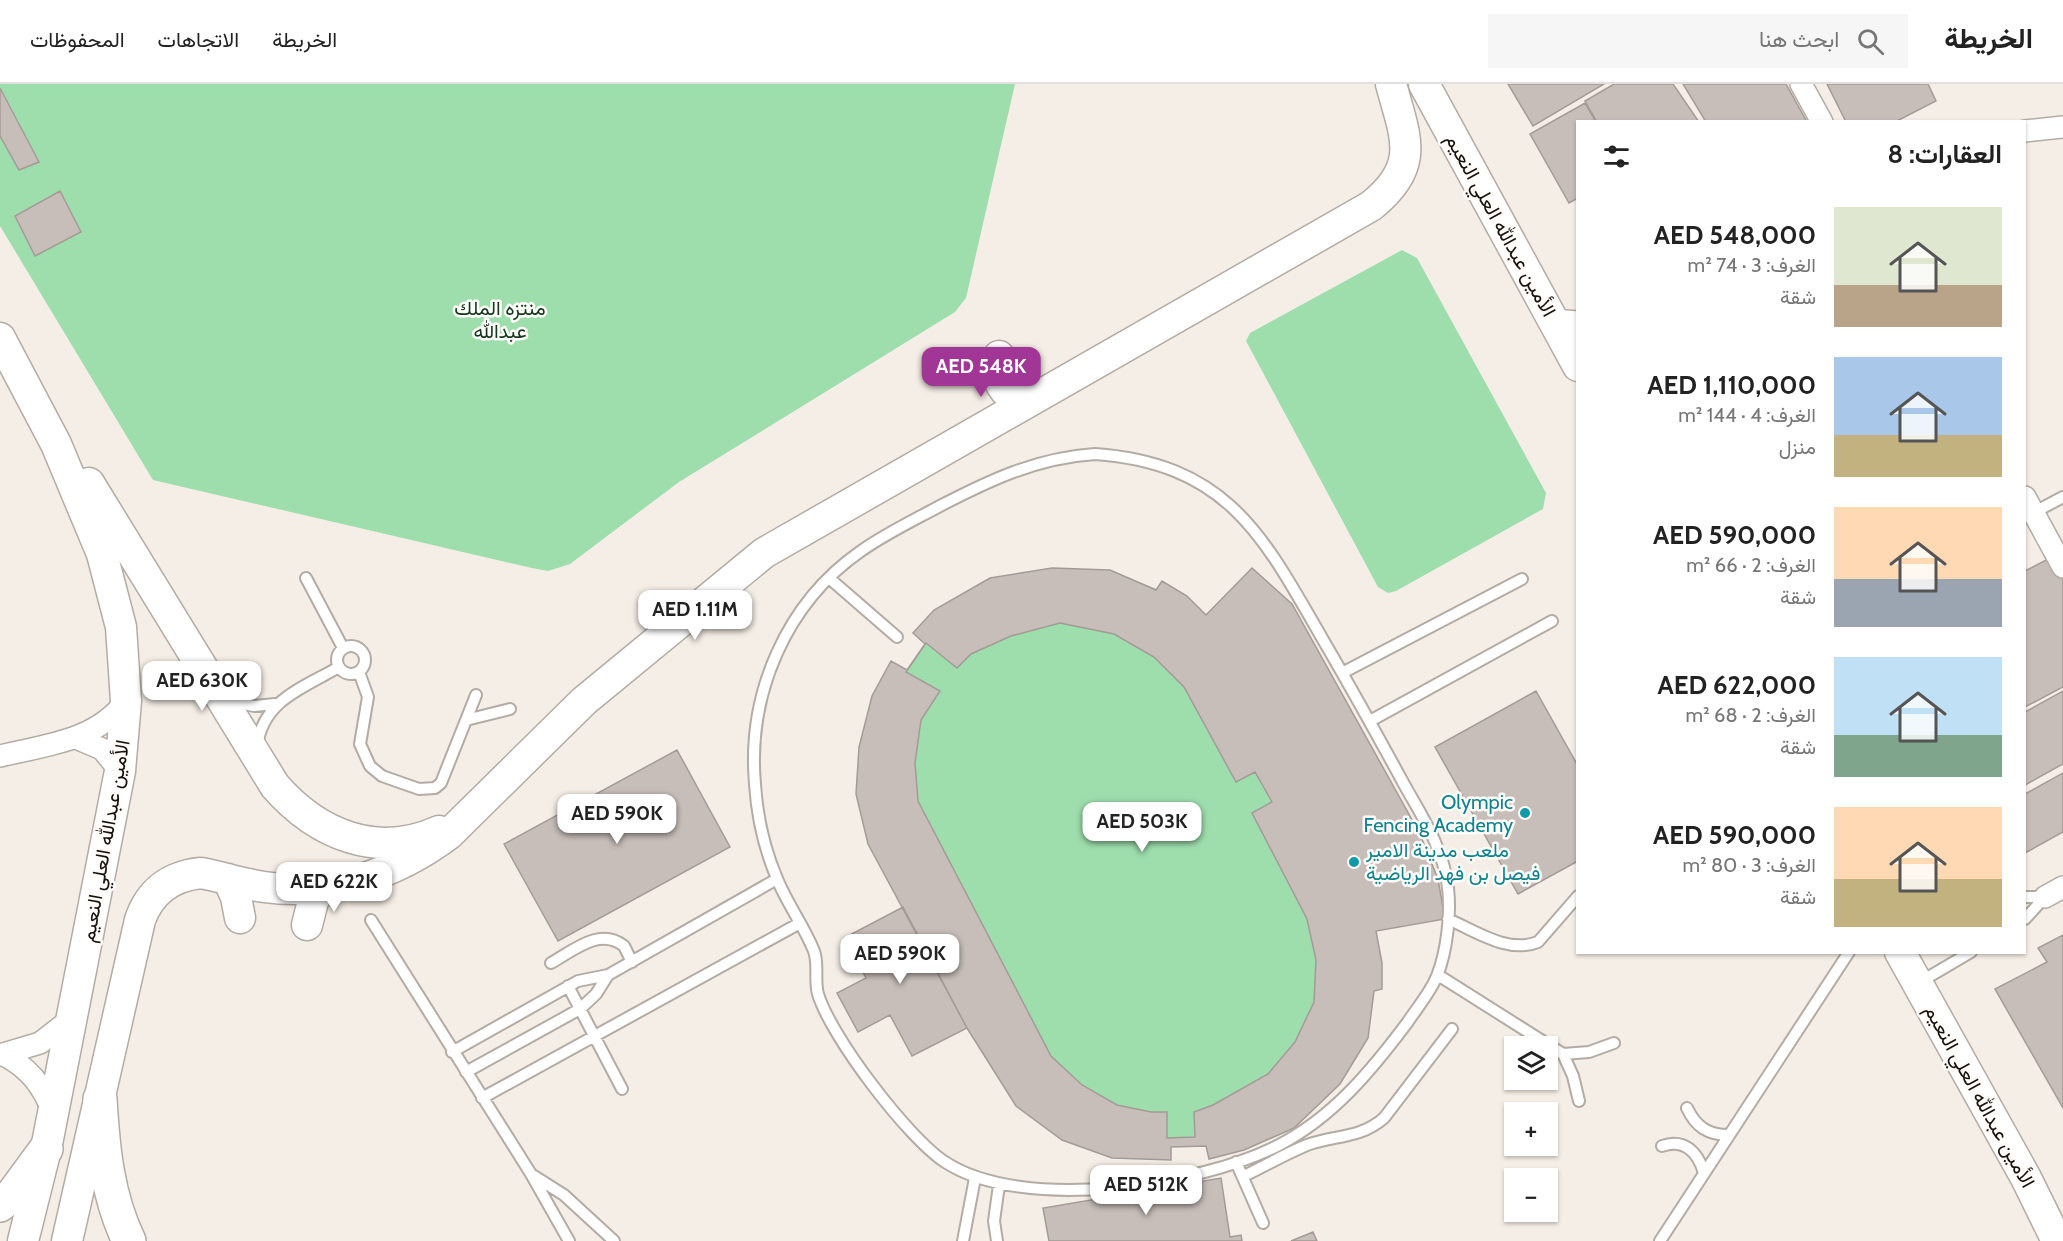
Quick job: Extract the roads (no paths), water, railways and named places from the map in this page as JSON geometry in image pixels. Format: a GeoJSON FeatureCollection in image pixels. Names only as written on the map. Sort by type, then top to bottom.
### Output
{"type":"FeatureCollection","features":[{"type":"Feature","properties":{"kind":"main road"},"geometry":{"type":"LineString","coordinates":[[68,1241],[145,907],[162,886],[181,877],[201,873],[265,887],[322,887],[367,878],[411,860],[449,834],[584,701],[764,553],[1371,206],[1385,195],[1399,174],[1406,150],[1406,133],[1391,84]]}},
{"type":"Feature","properties":{"kind":"main road","name":"الأمين عبدالله العلي النعيم"},"geometry":{"type":"LineString","coordinates":[[1424,84],[1566,321],[1576,358]]}},
{"type":"Feature","properties":{"kind":"main road","name":"الأمين عبدالله العلي النعيم"},"geometry":{"type":"LineString","coordinates":[[0,339],[56,444],[102,554],[120,627],[126,701],[120,771],[46,1149],[23,1241]]}},
{"type":"Feature","properties":{"kind":"main road"},"geometry":{"type":"LineString","coordinates":[[999,356],[997,373],[999,382],[1010,396],[1027,402]]}},
{"type":"Feature","properties":{"kind":"main road"},"geometry":{"type":"LineString","coordinates":[[34,401],[115,524],[275,786],[291,804],[320,825],[353,839],[388,843],[423,838],[466,818]]}},
{"type":"Feature","properties":{"kind":"main road"},"geometry":{"type":"LineString","coordinates":[[228,879],[236,897],[240,918]]}},
{"type":"Feature","properties":{"kind":"main road"},"geometry":{"type":"LineString","coordinates":[[307,925],[313,901],[322,887]]}},
{"type":"Feature","properties":{"kind":"main road","name":"الأمين عبدالله العلي النعيم"},"geometry":{"type":"LineString","coordinates":[[1903,954],[2026,1178],[2057,1241]]}},
{"type":"Feature","properties":{"kind":"main road"},"geometry":{"type":"LineString","coordinates":[[100,1099],[107,1175],[113,1200],[129,1241]]}},
{"type":"Feature","properties":{"kind":"main road"},"geometry":{"type":"LineString","coordinates":[[0,1205],[13,1194],[46,1149]]}},
{"type":"Feature","properties":{"kind":"street"},"geometry":{"type":"LineString","coordinates":[[1801,84],[1821,120]]}},
{"type":"Feature","properties":{"kind":"street"},"geometry":{"type":"LineString","coordinates":[[2026,131],[2063,127]]}},
{"type":"Feature","properties":{"kind":"street"},"geometry":{"type":"LineString","coordinates":[[2028,505],[2063,567]]}},
{"type":"Feature","properties":{"kind":"street"},"geometry":{"type":"LineString","coordinates":[[0,756],[76,738],[99,728],[126,701]]}},
{"type":"Feature","properties":{"kind":"street"},"geometry":{"type":"LineString","coordinates":[[76,738],[102,749],[120,771]]}},
{"type":"Feature","properties":{"kind":"street"},"geometry":{"type":"LineString","coordinates":[[1,1055],[40,1043],[71,1019]]}},
{"type":"Feature","properties":{"kind":"street"},"geometry":{"type":"LineString","coordinates":[[1,1055],[14,1060],[35,1078],[43,1088],[53,1113]]}},
{"type":"Feature","properties":{"kind":"lane"},"geometry":{"type":"LineString","coordinates":[[1068,456],[1122,456],[1174,470],[1221,496],[1242,514],[1275,557],[1370,721],[1437,846],[1444,864],[1448,891],[1448,919],[1438,975],[1399,1034],[1347,1096],[1314,1123],[1278,1145],[1236,1162],[1122,1187],[1069,1191],[1026,1190],[975,1178],[941,1160],[905,1128],[838,1034],[818,992],[816,957],[777,879],[764,838],[756,799],[753,759],[756,719],[766,680],[781,642],[802,608],[829,578],[860,552],[986,482],[1015,470],[1068,456]]}},
{"type":"Feature","properties":{"kind":"lane"},"geometry":{"type":"LineString","coordinates":[[2028,505],[2063,497]]}},
{"type":"Feature","properties":{"kind":"lane"},"geometry":{"type":"LineString","coordinates":[[306,578],[343,648]]}},
{"type":"Feature","properties":{"kind":"lane"},"geometry":{"type":"LineString","coordinates":[[829,578],[897,637]]}},
{"type":"Feature","properties":{"kind":"lane"},"geometry":{"type":"LineString","coordinates":[[1342,673],[1522,579]]}},
{"type":"Feature","properties":{"kind":"lane"},"geometry":{"type":"LineString","coordinates":[[1370,721],[1552,621]]}},
{"type":"Feature","properties":{"kind":"lane"},"geometry":{"type":"LineString","coordinates":[[355,646],[365,655],[366,661],[359,672],[348,674],[339,667],[337,657],[343,648],[355,646]]}},
{"type":"Feature","properties":{"kind":"lane"},"geometry":{"type":"LineString","coordinates":[[222,699],[254,706],[275,704],[339,667]]}},
{"type":"Feature","properties":{"kind":"lane"},"geometry":{"type":"LineString","coordinates":[[359,672],[368,697],[360,744],[370,766],[382,776],[419,789],[435,788],[441,783],[476,695]]}},
{"type":"Feature","properties":{"kind":"lane"},"geometry":{"type":"LineString","coordinates":[[256,756],[259,734],[275,704]]}},
{"type":"Feature","properties":{"kind":"lane"},"geometry":{"type":"LineString","coordinates":[[466,720],[510,709]]}},
{"type":"Feature","properties":{"kind":"lane"},"geometry":{"type":"LineString","coordinates":[[452,1052],[568,986],[587,978],[608,975],[777,879]]}},
{"type":"Feature","properties":{"kind":"lane"},"geometry":{"type":"LineString","coordinates":[[2026,918],[2044,894]]}},
{"type":"Feature","properties":{"kind":"lane"},"geometry":{"type":"LineString","coordinates":[[1448,919],[1502,943],[1530,945],[1538,942],[1576,898]]}},
{"type":"Feature","properties":{"kind":"lane"},"geometry":{"type":"LineString","coordinates":[[371,920],[452,1052],[531,1174],[569,1241]]}},
{"type":"Feature","properties":{"kind":"lane"},"geometry":{"type":"LineString","coordinates":[[482,1098],[800,923]]}},
{"type":"Feature","properties":{"kind":"lane"},"geometry":{"type":"LineString","coordinates":[[551,963],[590,941],[605,938],[624,946],[632,962]]}},
{"type":"Feature","properties":{"kind":"lane"},"geometry":{"type":"LineString","coordinates":[[1660,1241],[1848,954]]}},
{"type":"Feature","properties":{"kind":"lane"},"geometry":{"type":"LineString","coordinates":[[1918,984],[1968,954]]}},
{"type":"Feature","properties":{"kind":"lane"},"geometry":{"type":"LineString","coordinates":[[466,1072],[580,1009],[596,994],[608,975]]}},
{"type":"Feature","properties":{"kind":"lane"},"geometry":{"type":"LineString","coordinates":[[1438,975],[1563,1054],[1573,1076],[1579,1101]]}},
{"type":"Feature","properties":{"kind":"lane"},"geometry":{"type":"LineString","coordinates":[[568,986],[622,1089]]}},
{"type":"Feature","properties":{"kind":"lane"},"geometry":{"type":"LineString","coordinates":[[1244,1176],[1304,1146],[1349,1137],[1374,1127],[1384,1118],[1452,1029]]}},
{"type":"Feature","properties":{"kind":"lane"},"geometry":{"type":"LineString","coordinates":[[1563,1054],[1589,1052],[1614,1043]]}},
{"type":"Feature","properties":{"kind":"lane"},"geometry":{"type":"LineString","coordinates":[[1687,1108],[1692,1118],[1708,1132],[1729,1135]]}},
{"type":"Feature","properties":{"kind":"lane"},"geometry":{"type":"LineString","coordinates":[[1662,1146],[1673,1142],[1684,1145],[1701,1161],[1704,1173]]}},
{"type":"Feature","properties":{"kind":"lane"},"geometry":{"type":"LineString","coordinates":[[1236,1162],[1263,1223]]}},
{"type":"Feature","properties":{"kind":"lane"},"geometry":{"type":"LineString","coordinates":[[531,1174],[564,1195],[614,1241]]}},
{"type":"Feature","properties":{"kind":"lane"},"geometry":{"type":"LineString","coordinates":[[963,1241],[975,1178]]}},
{"type":"Feature","properties":{"kind":"lane"},"geometry":{"type":"LineString","coordinates":[[997,1241],[994,1221],[999,1185]]}},
{"type":"Feature","properties":{"kind":"place","name":"Olympic Fencing Academy"},"geometry":{"type":"Point","coordinates":[1525,813]}},
{"type":"Feature","properties":{"kind":"place","name":"ملعب مدينة الامير فيصل بن فهد الرياضية"},"geometry":{"type":"Point","coordinates":[1354,862]}},
{"type":"Feature","properties":{"kind":"park label","name":"منتزه الملك عبدالله"},"geometry":{"type":"Point","coordinates":[500,320]}}]}
